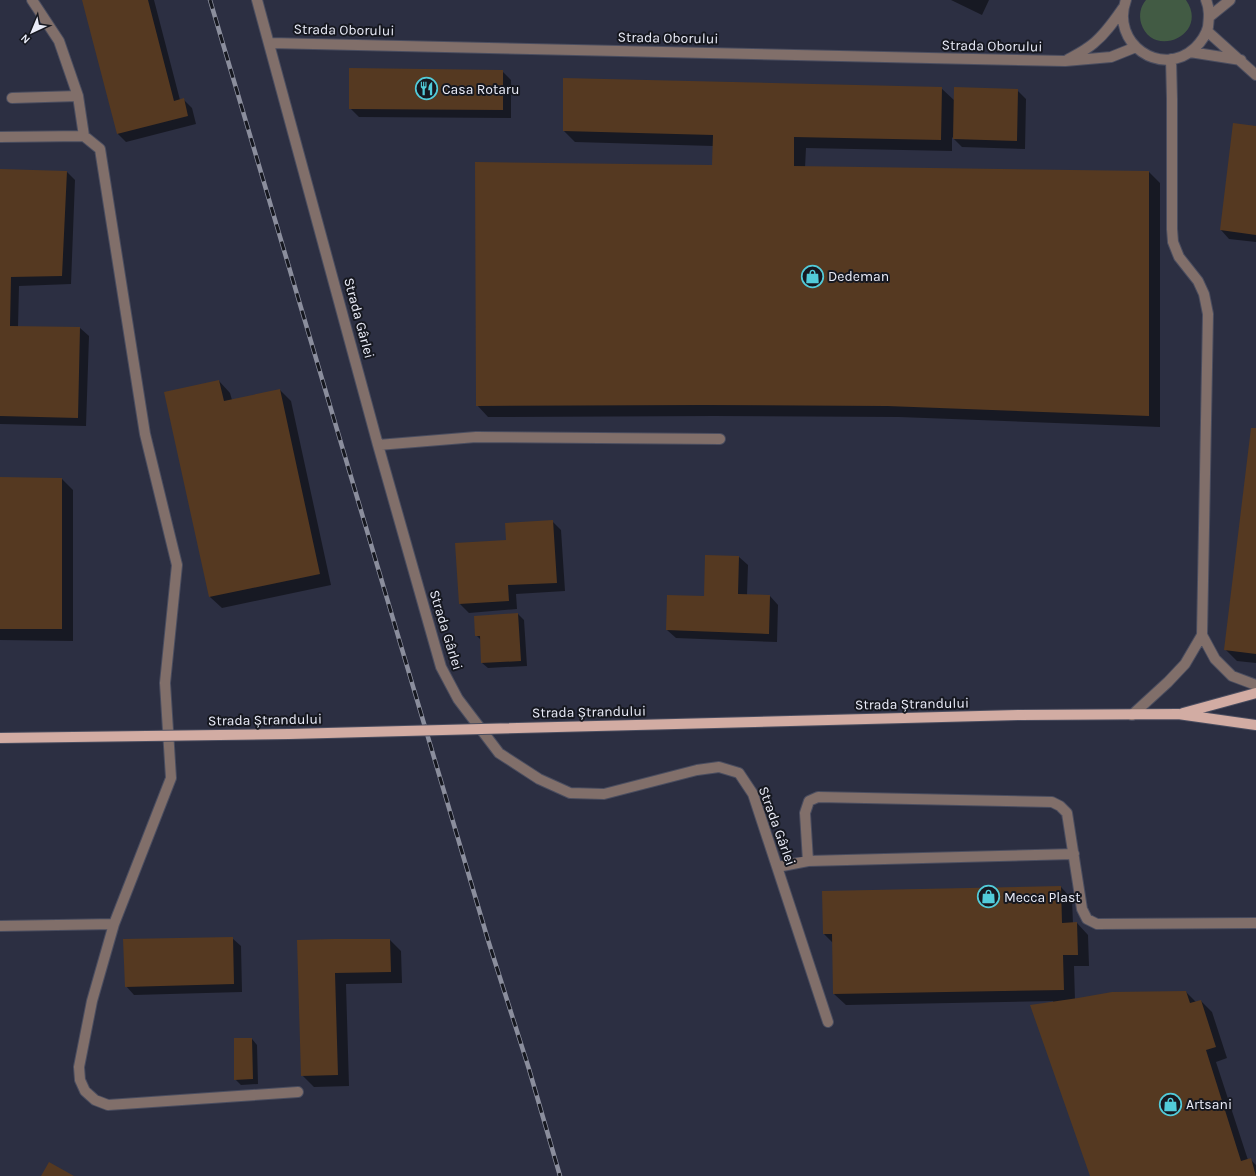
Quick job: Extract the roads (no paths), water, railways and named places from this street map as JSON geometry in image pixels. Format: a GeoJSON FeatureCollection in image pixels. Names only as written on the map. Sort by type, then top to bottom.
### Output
{"type":"FeatureCollection","features":[{"type":"Feature","properties":{"kind":"main road","name":"Strada Ștrandului"},"geometry":{"type":"LineString","coordinates":[[1178,714],[1256,693]]}},
{"type":"Feature","properties":{"kind":"main road","name":"Strada Ștrandului"},"geometry":{"type":"LineString","coordinates":[[0,738],[289,734],[1020,715],[1178,714],[1256,725]]}},
{"type":"Feature","properties":{"kind":"street"},"geometry":{"type":"LineString","coordinates":[[32,0],[59,41],[78,96],[84,136]]}},
{"type":"Feature","properties":{"kind":"street","name":"Strada Gârlei"},"geometry":{"type":"LineString","coordinates":[[257,0],[270,43],[378,445],[441,667],[458,700],[499,753],[539,779],[570,793],[604,794],[697,770],[718,767],[739,773],[753,794],[828,1022]]}},
{"type":"Feature","properties":{"kind":"street"},"geometry":{"type":"LineString","coordinates":[[1125,4],[1123,22],[1127,36],[1136,47],[1146,55],[1158,59],[1171,59],[1181,57],[1190,52],[1200,43],[1207,31],[1209,17],[1208,4],[1206,0]]}},
{"type":"Feature","properties":{"kind":"street"},"geometry":{"type":"LineString","coordinates":[[1209,17],[1230,0]]}},
{"type":"Feature","properties":{"kind":"street"},"geometry":{"type":"LineString","coordinates":[[1065,61],[1103,36],[1125,4]]}},
{"type":"Feature","properties":{"kind":"street"},"geometry":{"type":"LineString","coordinates":[[1207,31],[1256,75]]}},
{"type":"Feature","properties":{"kind":"street","name":"Strada Oborului"},"geometry":{"type":"LineString","coordinates":[[270,43],[1065,61],[1111,57],[1136,47]]}},
{"type":"Feature","properties":{"kind":"street"},"geometry":{"type":"LineString","coordinates":[[1190,52],[1240,60]]}},
{"type":"Feature","properties":{"kind":"street"},"geometry":{"type":"LineString","coordinates":[[1132,715],[1185,664],[1202,635],[1208,314],[1204,294],[1198,281],[1179,257],[1173,242],[1171,59]]}},
{"type":"Feature","properties":{"kind":"street"},"geometry":{"type":"LineString","coordinates":[[12,98],[78,96]]}},
{"type":"Feature","properties":{"kind":"street"},"geometry":{"type":"LineString","coordinates":[[0,137],[84,136],[100,149],[146,434],[177,565],[165,684],[171,778],[114,924],[92,1001],[79,1067],[80,1080],[85,1092],[95,1100],[108,1105],[298,1092]]}},
{"type":"Feature","properties":{"kind":"street"},"geometry":{"type":"LineString","coordinates":[[378,445],[476,437],[720,439]]}},
{"type":"Feature","properties":{"kind":"street"},"geometry":{"type":"LineString","coordinates":[[1202,635],[1215,659],[1232,676],[1256,685]]}},
{"type":"Feature","properties":{"kind":"street"},"geometry":{"type":"LineString","coordinates":[[808,861],[805,812],[809,801],[818,797],[1052,802],[1060,806],[1067,814],[1082,909],[1087,918],[1097,924],[1256,923]]}},
{"type":"Feature","properties":{"kind":"street"},"geometry":{"type":"LineString","coordinates":[[777,867],[808,861],[1074,854]]}},
{"type":"Feature","properties":{"kind":"street"},"geometry":{"type":"LineString","coordinates":[[0,926],[114,924]]}},
{"type":"Feature","properties":{"kind":"railway"},"geometry":{"type":"LineString","coordinates":[[210,0],[488,940],[529,1069],[560,1176]]}},
{"type":"Feature","properties":{"kind":"place","name":"Casa Rotaru"},"geometry":{"type":"Point","coordinates":[426,89]}},
{"type":"Feature","properties":{"kind":"place","name":"Dedeman"},"geometry":{"type":"Point","coordinates":[812,276]}},
{"type":"Feature","properties":{"kind":"place","name":"Mecca Plast"},"geometry":{"type":"Point","coordinates":[988,897]}},
{"type":"Feature","properties":{"kind":"place","name":"Artsani"},"geometry":{"type":"Point","coordinates":[1170,1104]}}]}
